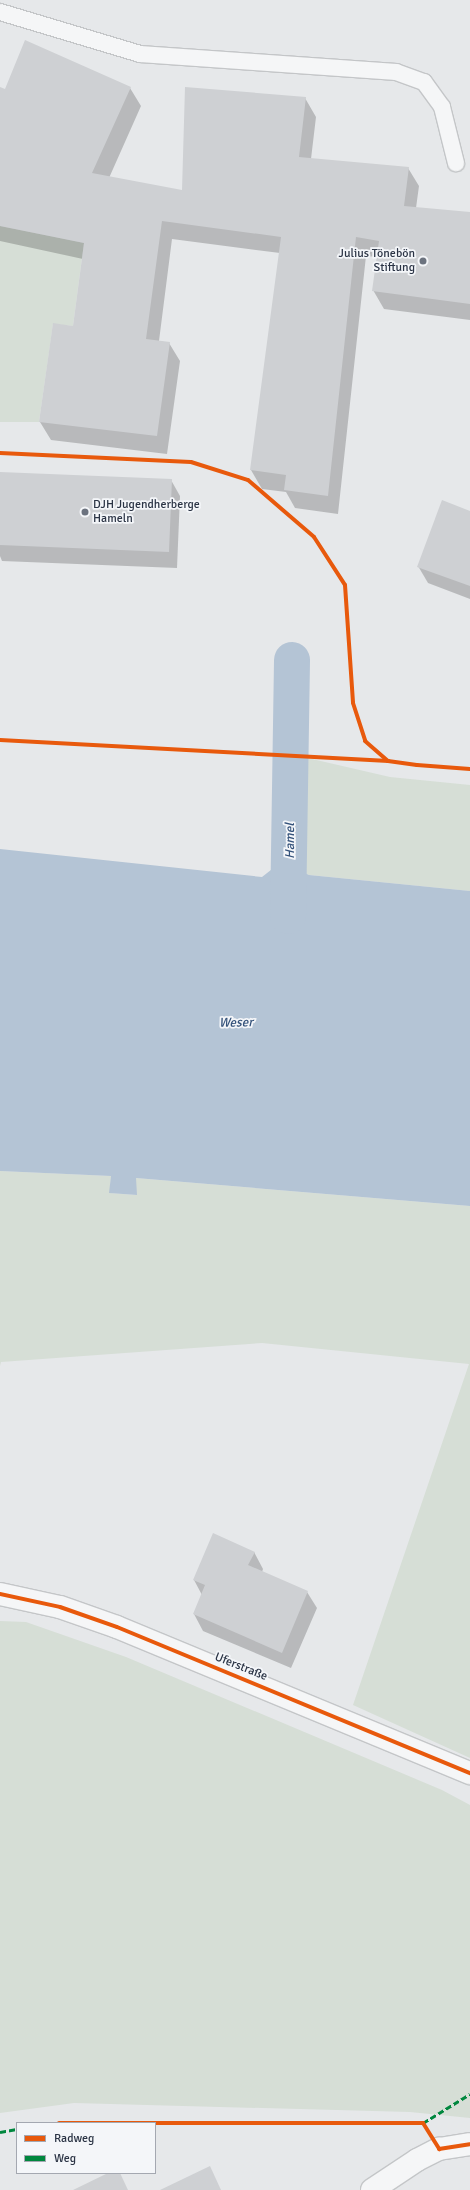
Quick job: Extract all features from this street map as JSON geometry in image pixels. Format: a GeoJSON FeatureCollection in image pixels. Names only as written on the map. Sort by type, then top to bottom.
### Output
{"type":"FeatureCollection","features":[{"type":"Feature","properties":{"kind":"street","name":"Uferstraße"},"geometry":{"type":"LineString","coordinates":[[0,1594],[60,1607],[117,1627],[470,1773]]}},
{"type":"Feature","properties":{"kind":"street"},"geometry":{"type":"LineString","coordinates":[[372,2190],[417,2160],[439,2150],[470,2144]]}},
{"type":"Feature","properties":{"kind":"lane"},"geometry":{"type":"LineString","coordinates":[[0,12],[140,54],[396,72],[424,82],[442,107],[456,163]]}},
{"type":"Feature","properties":{"kind":"shaded area"},"geometry":{"type":"Polygon","coordinates":[[[0,226],[84,243],[73,326],[53,324],[39,422],[0,422],[0,226]]]}},
{"type":"Feature","properties":{"kind":"shaded area"},"geometry":{"type":"Polygon","coordinates":[[[299,756],[390,777],[470,785],[470,891],[309,875],[298,870],[299,756]]]}},
{"type":"Feature","properties":{"kind":"shaded area"},"geometry":{"type":"Polygon","coordinates":[[[0,1171],[111,1176],[110,1193],[136,1195],[136,1178],[470,1206],[470,1758],[353,1705],[469,1364],[262,1343],[1,1362],[0,1366],[0,1171]]]}},
{"type":"Feature","properties":{"kind":"shaded area"},"geometry":{"type":"Polygon","coordinates":[[[0,1621],[26,1622],[126,1657],[442,1790],[470,1805],[470,2118],[410,2112],[74,2103],[0,2113],[0,1621]]]}},
{"type":"Feature","properties":{"kind":"water","name":"Weser"},"geometry":{"type":"Polygon","coordinates":[[[0,849],[262,877],[276,866],[290,866],[309,875],[470,891],[470,1206],[136,1178],[137,1195],[109,1193],[111,1176],[0,1171],[0,849]]]}},
{"type":"Feature","properties":{"kind":"building","name":"Julius Tönebön Stiftung"},"geometry":{"type":"Polygon","coordinates":[[[25,40],[131,87],[92,173],[182,190],[185,87],[306,97],[299,157],[409,167],[404,206],[470,212],[470,304],[372,291],[379,241],[356,237],[328,496],[284,490],[286,475],[250,470],[281,237],[162,221],[146,339],[170,342],[157,436],[39,422],[53,323],[73,326],[84,243],[0,226],[0,87],[5,89],[25,40]]]}},
{"type":"Feature","properties":{"kind":"building","name":"DJH Jugendherberge Hameln"},"geometry":{"type":"Polygon","coordinates":[[[0,472],[172,479],[169,552],[0,545],[0,472]]]}},
{"type":"Feature","properties":{"kind":"building"},"geometry":{"type":"Polygon","coordinates":[[[442,500],[470,511],[470,586],[417,567],[442,500]]]}},
{"type":"Feature","properties":{"kind":"building"},"geometry":{"type":"Polygon","coordinates":[[[213,1533],[255,1552],[248,1565],[308,1591],[282,1653],[193,1614],[205,1585],[193,1580],[213,1533]]]}},
{"type":"Feature","properties":{"kind":"building"},"geometry":{"type":"Polygon","coordinates":[[[210,2166],[221,2190],[160,2190],[210,2166]]]}},
{"type":"Feature","properties":{"kind":"building"},"geometry":{"type":"Polygon","coordinates":[[[106,2174],[120,2174],[128,2190],[73,2190],[106,2174]]]}},
{"type":"Feature","properties":{"kind":"waterway","name":"Hamel"},"geometry":{"type":"LineString","coordinates":[[288,916],[292,660]]}},
{"type":"Feature","properties":{"kind":"marked path"},"geometry":{"type":"LineString","coordinates":[[423,2123],[470,2094]]}},
{"type":"Feature","properties":{"kind":"marked path"},"geometry":{"type":"LineString","coordinates":[[0,2132],[16,2129]]}},
{"type":"Feature","properties":{"kind":"cycle path"},"geometry":{"type":"LineString","coordinates":[[0,453],[191,462],[248,480],[314,537],[345,585],[353,703],[365,741],[388,761],[470,769]]}},
{"type":"Feature","properties":{"kind":"cycle path"},"geometry":{"type":"LineString","coordinates":[[0,740],[388,761]]}},
{"type":"Feature","properties":{"kind":"cycle path"},"geometry":{"type":"LineString","coordinates":[[0,1594],[60,1607],[117,1627],[470,1773]]}},
{"type":"Feature","properties":{"kind":"cycle path"},"geometry":{"type":"LineString","coordinates":[[156,2123],[423,2123],[439,2149],[470,2144]]}},
{"type":"Feature","properties":{"kind":"place","name":"Julius Tönebön Stiftung"},"geometry":{"type":"Point","coordinates":[423,261]}},
{"type":"Feature","properties":{"kind":"place","name":"DJH Jugendherberge Hameln"},"geometry":{"type":"Point","coordinates":[85,512]}}]}
